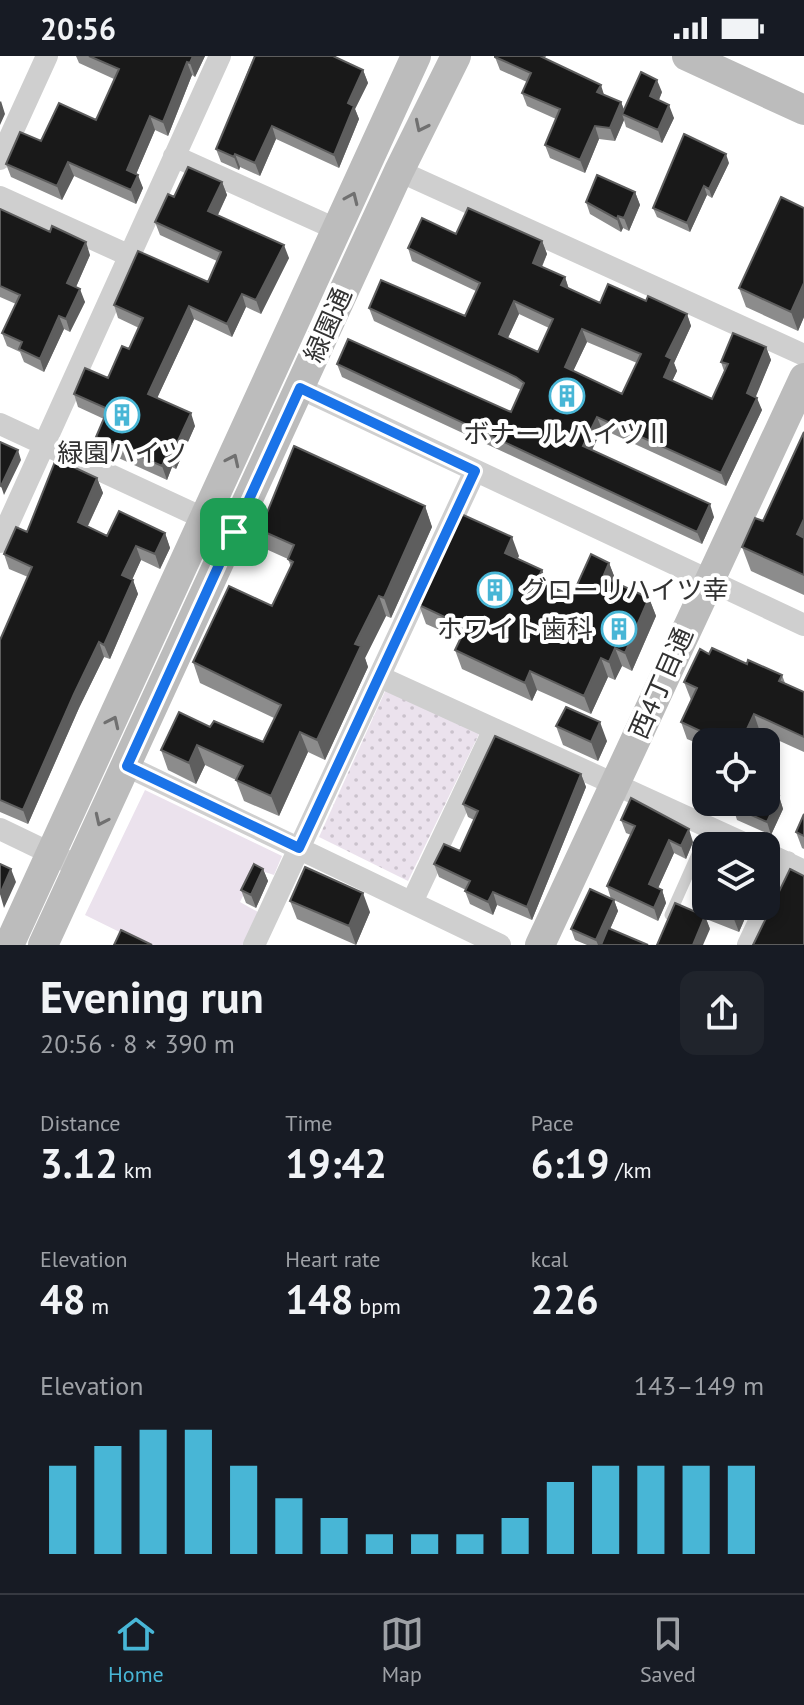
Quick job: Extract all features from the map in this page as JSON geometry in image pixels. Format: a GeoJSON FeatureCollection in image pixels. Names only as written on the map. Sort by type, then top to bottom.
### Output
{"type":"FeatureCollection","features":[{"type":"Feature","properties":{"kind":"street"},"geometry":{"type":"LineString","coordinates":[[0,159],[47,56]]}},
{"type":"Feature","properties":{"kind":"street"},"geometry":{"type":"LineString","coordinates":[[0,542],[220,56]]}},
{"type":"Feature","properties":{"kind":"street","name":"緑園通"},"geometry":{"type":"LineString","coordinates":[[9,945],[416,56]]}},
{"type":"Feature","properties":{"kind":"street","name":"緑園通"},"geometry":{"type":"LineString","coordinates":[[43,945],[399,171],[456,56]]}},
{"type":"Feature","properties":{"kind":"street"},"geometry":{"type":"LineString","coordinates":[[694,57],[804,110]]}},
{"type":"Feature","properties":{"kind":"street"},"geometry":{"type":"LineString","coordinates":[[174,156],[338,230]]}},
{"type":"Feature","properties":{"kind":"street"},"geometry":{"type":"LineString","coordinates":[[399,171],[804,355]]}},
{"type":"Feature","properties":{"kind":"street"},"geometry":{"type":"LineString","coordinates":[[0,197],[128,255]]}},
{"type":"Feature","properties":{"kind":"street","name":"西4丁目通"},"geometry":{"type":"LineString","coordinates":[[540,945],[804,378]]}},
{"type":"Feature","properties":{"kind":"street"},"geometry":{"type":"LineString","coordinates":[[300,388],[804,625]]}},
{"type":"Feature","properties":{"kind":"street"},"geometry":{"type":"LineString","coordinates":[[0,424],[234,532]]}},
{"type":"Feature","properties":{"kind":"street"},"geometry":{"type":"LineString","coordinates":[[254,945],[475,471]]}},
{"type":"Feature","properties":{"kind":"street"},"geometry":{"type":"LineString","coordinates":[[380,677],[720,832]]}},
{"type":"Feature","properties":{"kind":"street"},"geometry":{"type":"LineString","coordinates":[[412,902],[494,729]]}},
{"type":"Feature","properties":{"kind":"street"},"geometry":{"type":"LineString","coordinates":[[127,766],[500,945]]}},
{"type":"Feature","properties":{"kind":"street"},"geometry":{"type":"LineString","coordinates":[[0,829],[79,867]]}},
{"type":"Feature","properties":{"kind":"street"},"geometry":{"type":"LineString","coordinates":[[748,945],[786,862]]}},
{"type":"Feature","properties":{"kind":"lane"},"geometry":{"type":"LineString","coordinates":[[663,932],[709,827]]}},
{"type":"Feature","properties":{"kind":"shaded area"},"geometry":{"type":"Polygon","coordinates":[[[387,687],[481,730],[408,881],[319,837],[387,687]]]}},
{"type":"Feature","properties":{"kind":"shaded area"},"geometry":{"type":"Polygon","coordinates":[[[145,790],[282,856],[274,875],[256,869],[240,902],[258,912],[243,945],[146,945],[85,915],[145,790]]]}},
{"type":"Feature","properties":{"kind":"building"},"geometry":{"type":"Polygon","coordinates":[[[89,56],[193,56],[190,63],[187,62],[163,122],[150,116],[127,170],[138,175],[131,190],[68,162],[57,186],[6,164],[20,132],[41,141],[59,103],[96,120],[119,69],[89,56]]]}},
{"type":"Feature","properties":{"kind":"building"},"geometry":{"type":"Polygon","coordinates":[[[255,56],[333,56],[363,70],[348,103],[354,106],[334,155],[272,126],[255,163],[216,149],[255,56]]]}},
{"type":"Feature","properties":{"kind":"building"},"geometry":{"type":"Polygon","coordinates":[[[495,56],[540,56],[601,85],[597,92],[621,102],[610,128],[595,126],[580,160],[545,145],[560,109],[522,93],[531,73],[495,56]]]}},
{"type":"Feature","properties":{"kind":"building"},"geometry":{"type":"Polygon","coordinates":[[[641,72],[657,80],[650,96],[669,105],[658,130],[622,114],[641,72]]]}},
{"type":"Feature","properties":{"kind":"building"},"geometry":{"type":"Polygon","coordinates":[[[684,134],[726,154],[709,189],[704,186],[687,223],[653,208],[684,134]]]}},
{"type":"Feature","properties":{"kind":"building"},"geometry":{"type":"Polygon","coordinates":[[[188,167],[222,182],[208,211],[284,245],[256,300],[242,294],[227,324],[189,306],[148,394],[191,413],[171,456],[167,454],[162,466],[96,437],[108,409],[74,394],[85,368],[108,378],[122,346],[129,349],[143,318],[114,305],[138,251],[208,282],[221,252],[155,222],[168,194],[174,197],[188,167]]]}},
{"type":"Feature","properties":{"kind":"building"},"geometry":{"type":"Polygon","coordinates":[[[597,175],[635,192],[624,218],[618,216],[617,219],[586,202],[597,175]]]}},
{"type":"Feature","properties":{"kind":"building"},"geometry":{"type":"Polygon","coordinates":[[[781,197],[804,208],[804,283],[791,312],[739,288],[781,197]]]}},
{"type":"Feature","properties":{"kind":"building"},"geometry":{"type":"Polygon","coordinates":[[[468,208],[542,241],[533,263],[565,277],[561,285],[600,303],[608,284],[646,301],[648,296],[687,314],[666,356],[672,359],[664,377],[712,399],[728,364],[721,362],[733,333],[766,347],[747,393],[757,398],[721,473],[597,417],[583,446],[710,504],[697,532],[337,364],[348,339],[511,412],[524,383],[516,377],[369,308],[381,280],[465,316],[480,283],[408,248],[422,218],[456,234],[468,208]],[[514,301],[499,334],[538,352],[553,319],[514,301]],[[582,329],[565,367],[622,394],[641,354],[582,329]]]}},
{"type":"Feature","properties":{"kind":"building"},"geometry":{"type":"Polygon","coordinates":[[[0,209],[50,232],[52,226],[86,242],[67,283],[80,289],[66,319],[59,316],[40,359],[19,349],[22,342],[2,333],[20,295],[0,286],[0,209]]]}},
{"type":"Feature","properties":{"kind":"building"},"geometry":{"type":"Polygon","coordinates":[[[804,432],[804,519],[797,534],[804,538],[804,575],[742,547],[755,518],[763,521],[804,432]]]}},
{"type":"Feature","properties":{"kind":"building"},"geometry":{"type":"Polygon","coordinates":[[[0,442],[18,450],[1,486],[0,485],[0,442]]]}},
{"type":"Feature","properties":{"kind":"building"},"geometry":{"type":"Polygon","coordinates":[[[294,446],[425,506],[384,598],[379,596],[355,644],[361,646],[317,740],[300,732],[271,796],[236,780],[243,766],[197,745],[189,763],[161,750],[179,712],[210,727],[214,721],[263,742],[281,705],[193,662],[229,586],[272,606],[293,562],[288,559],[294,545],[260,530],[294,446]]]}},
{"type":"Feature","properties":{"kind":"building"},"geometry":{"type":"Polygon","coordinates":[[[56,459],[97,478],[78,522],[107,536],[119,511],[165,533],[155,554],[136,546],[122,575],[133,580],[104,645],[99,642],[74,694],[23,810],[0,800],[0,640],[32,567],[4,554],[16,527],[27,532],[56,459]]]}},
{"type":"Feature","properties":{"kind":"building"},"geometry":{"type":"Polygon","coordinates":[[[461,514],[512,537],[505,553],[542,570],[537,580],[572,596],[591,554],[609,563],[603,577],[649,598],[625,653],[615,648],[609,662],[601,658],[584,696],[530,671],[525,683],[455,650],[466,627],[419,605],[461,514]]]}},
{"type":"Feature","properties":{"kind":"building"},"geometry":{"type":"Polygon","coordinates":[[[712,648],[747,664],[748,660],[782,675],[779,681],[804,692],[804,737],[754,714],[748,728],[694,728],[681,722],[697,688],[684,682],[700,649],[709,654],[712,648]]]}},
{"type":"Feature","properties":{"kind":"building"},"geometry":{"type":"Polygon","coordinates":[[[566,707],[600,722],[591,742],[556,726],[566,707]]]}},
{"type":"Feature","properties":{"kind":"building"},"geometry":{"type":"Polygon","coordinates":[[[495,736],[581,774],[527,907],[493,892],[488,902],[465,891],[470,881],[434,864],[444,844],[460,851],[478,811],[463,804],[495,736]]]}},
{"type":"Feature","properties":{"kind":"building"},"geometry":{"type":"Polygon","coordinates":[[[631,798],[689,829],[681,846],[669,840],[649,884],[662,890],[654,908],[607,886],[635,826],[621,820],[631,798]]]}},
{"type":"Feature","properties":{"kind":"building"},"geometry":{"type":"Polygon","coordinates":[[[804,814],[804,836],[796,832],[804,814]]]}},
{"type":"Feature","properties":{"kind":"building"},"geometry":{"type":"Polygon","coordinates":[[[753,816],[770,816],[767,822],[753,816]]]}},
{"type":"Feature","properties":{"kind":"building"},"geometry":{"type":"Polygon","coordinates":[[[0,864],[11,869],[0,894],[0,864]]]}},
{"type":"Feature","properties":{"kind":"building"},"geometry":{"type":"Polygon","coordinates":[[[254,864],[263,869],[251,895],[241,890],[254,864]]]}},
{"type":"Feature","properties":{"kind":"building"},"geometry":{"type":"Polygon","coordinates":[[[305,867],[363,893],[349,926],[290,901],[305,867]]]}},
{"type":"Feature","properties":{"kind":"building"},"geometry":{"type":"Polygon","coordinates":[[[790,869],[804,876],[804,945],[753,945],[765,920],[780,920],[780,890],[790,869]]]}},
{"type":"Feature","properties":{"kind":"building"},"geometry":{"type":"Polygon","coordinates":[[[590,889],[614,900],[596,940],[571,929],[590,889]]]}},
{"type":"Feature","properties":{"kind":"building"},"geometry":{"type":"Polygon","coordinates":[[[675,903],[692,910],[692,920],[703,920],[693,945],[657,945],[675,903]]]}},
{"type":"Feature","properties":{"kind":"building"},"geometry":{"type":"Polygon","coordinates":[[[608,928],[648,945],[601,945],[608,928]]]}},
{"type":"Feature","properties":{"kind":"building"},"geometry":{"type":"Polygon","coordinates":[[[121,930],[152,945],[114,945],[121,930]]]}},
{"type":"Feature","properties":{"kind":"place","name":"ボナールハイツⅡ"},"geometry":{"type":"Point","coordinates":[567,396]}},
{"type":"Feature","properties":{"kind":"place","name":"緑園ハイツ"},"geometry":{"type":"Point","coordinates":[122,415]}},
{"type":"Feature","properties":{"kind":"place","name":"グローリハイツ幸"},"geometry":{"type":"Point","coordinates":[495,590]}},
{"type":"Feature","properties":{"kind":"place","name":"ホワイト歯科"},"geometry":{"type":"Point","coordinates":[619,629]}},
{"type":"Feature","properties":{"kind":"route"},"geometry":{"type":"LineString","coordinates":[[300,388],[475,471],[299,848],[127,766],[234,532],[300,388]]}}]}
